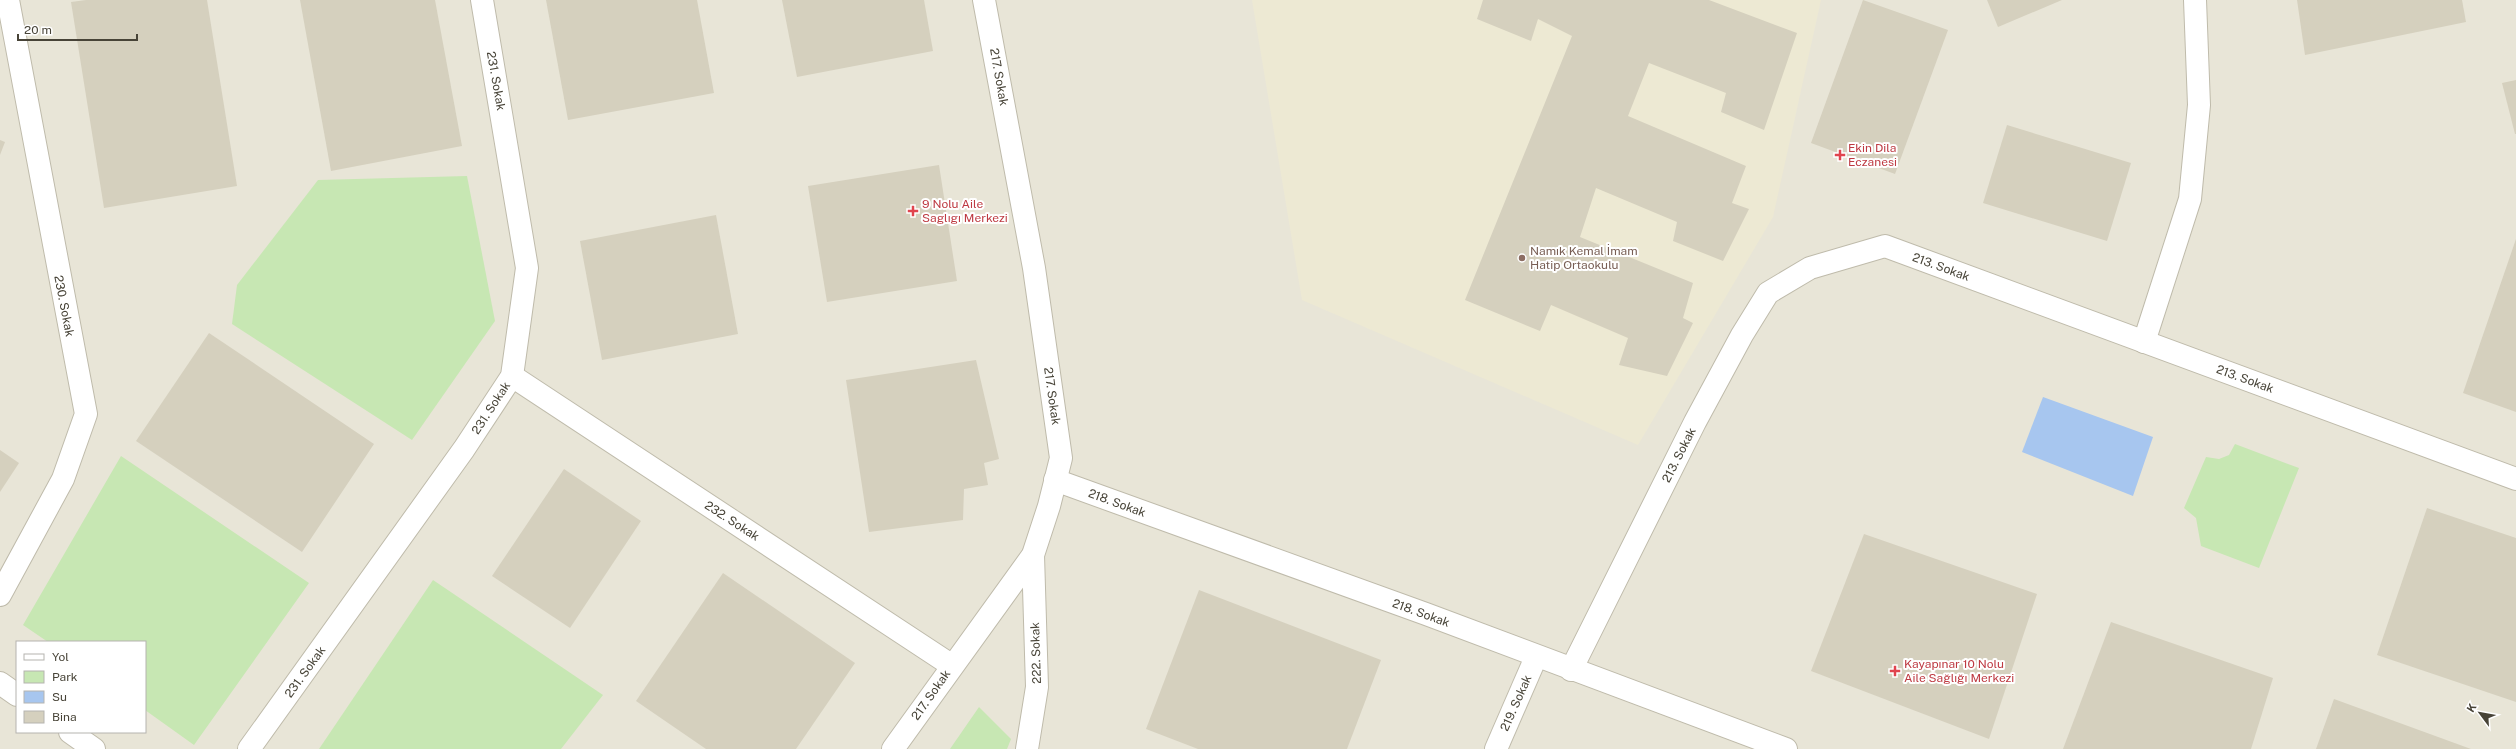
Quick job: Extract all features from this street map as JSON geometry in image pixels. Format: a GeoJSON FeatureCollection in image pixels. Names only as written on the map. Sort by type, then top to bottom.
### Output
{"type":"FeatureCollection","features":[{"type":"Feature","properties":{"kind":"street","name":"230. Sokak"},"geometry":{"type":"LineString","coordinates":[[0,595],[63,479],[86,414],[8,0]]}},
{"type":"Feature","properties":{"kind":"street","name":"231. Sokak"},"geometry":{"type":"LineString","coordinates":[[249,749],[464,449],[512,376],[527,268],[482,0]]}},
{"type":"Feature","properties":{"kind":"street","name":"217. Sokak"},"geometry":{"type":"LineString","coordinates":[[893,749],[951,665],[1033,555],[1049,506],[1061,458],[1034,268],[984,0]]}},
{"type":"Feature","properties":{"kind":"street"},"geometry":{"type":"LineString","coordinates":[[2144,342],[2190,199],[2199,105],[2195,0]]}},
{"type":"Feature","properties":{"kind":"street","name":"213. Sokak"},"geometry":{"type":"LineString","coordinates":[[1571,670],[1695,422],[1742,335],[1768,293],[1810,268],[1885,246],[2516,479]]}},
{"type":"Feature","properties":{"kind":"street","name":"232. Sokak"},"geometry":{"type":"LineString","coordinates":[[512,376],[951,665]]}},
{"type":"Feature","properties":{"kind":"street","name":"218. Sokak"},"geometry":{"type":"LineString","coordinates":[[1055,480],[1426,614],[1571,670],[1786,749]]}},
{"type":"Feature","properties":{"kind":"street","name":"222. Sokak"},"geometry":{"type":"LineString","coordinates":[[1027,749],[1037,687],[1033,555]]}},
{"type":"Feature","properties":{"kind":"street","name":"219. Sokak"},"geometry":{"type":"LineString","coordinates":[[1496,749],[1536,656]]}},
{"type":"Feature","properties":{"kind":"street"},"geometry":{"type":"LineString","coordinates":[[0,683],[16,693]]}},
{"type":"Feature","properties":{"kind":"street"},"geometry":{"type":"LineString","coordinates":[[71,733],[94,749]]}},
{"type":"Feature","properties":{"kind":"shaded area"},"geometry":{"type":"Polygon","coordinates":[[[0,0],[2516,0],[2516,749],[0,749],[0,0]]]}},
{"type":"Feature","properties":{"kind":"shaded area","name":"Namık Kemal İmam Hatip Ortaokulu"},"geometry":{"type":"Polygon","coordinates":[[[1252,0],[1821,0],[1773,217],[1638,445],[1302,300],[1252,0]]]}},
{"type":"Feature","properties":{"kind":"green space"},"geometry":{"type":"Polygon","coordinates":[[[467,176],[495,321],[412,440],[232,324],[237,285],[318,180],[467,176]]]}},
{"type":"Feature","properties":{"kind":"green space"},"geometry":{"type":"Polygon","coordinates":[[[2235,444],[2299,468],[2259,568],[2201,546],[2196,518],[2184,508],[2206,457],[2219,459],[2229,455],[2235,444]]]}},
{"type":"Feature","properties":{"kind":"green space"},"geometry":{"type":"Polygon","coordinates":[[[121,456],[309,583],[194,745],[146,711],[146,641],[47,641],[23,625],[121,456]]]}},
{"type":"Feature","properties":{"kind":"green space"},"geometry":{"type":"Polygon","coordinates":[[[433,580],[603,695],[561,749],[319,749],[433,580]]]}},
{"type":"Feature","properties":{"kind":"green space"},"geometry":{"type":"Polygon","coordinates":[[[979,707],[1011,739],[1007,749],[950,749],[979,707]]]}},
{"type":"Feature","properties":{"kind":"water"},"geometry":{"type":"Polygon","coordinates":[[[2043,397],[2153,437],[2133,496],[2022,452],[2043,397]]]}},
{"type":"Feature","properties":{"kind":"building"},"geometry":{"type":"Polygon","coordinates":[[[86,0],[207,0],[237,186],[104,208],[71,2],[86,0]]]}},
{"type":"Feature","properties":{"kind":"building"},"geometry":{"type":"Polygon","coordinates":[[[300,0],[435,0],[462,146],[331,171],[300,0]]]}},
{"type":"Feature","properties":{"kind":"building"},"geometry":{"type":"Polygon","coordinates":[[[546,0],[697,0],[714,93],[568,120],[546,0]]]}},
{"type":"Feature","properties":{"kind":"building"},"geometry":{"type":"Polygon","coordinates":[[[782,0],[924,0],[933,51],[797,77],[782,0]]]}},
{"type":"Feature","properties":{"kind":"building"},"geometry":{"type":"Polygon","coordinates":[[[1483,0],[1709,0],[1797,33],[1764,130],[1721,112],[1726,93],[1649,63],[1628,116],[1746,166],[1732,203],[1749,209],[1723,261],[1673,241],[1677,222],[1596,188],[1580,237],[1693,283],[1683,318],[1693,323],[1667,376],[1619,365],[1628,338],[1551,305],[1540,331],[1465,300],[1572,36],[1538,19],[1531,41],[1477,19],[1483,0]]]}},
{"type":"Feature","properties":{"kind":"building"},"geometry":{"type":"Polygon","coordinates":[[[1863,0],[1948,30],[1895,174],[1811,143],[1863,0]]]}},
{"type":"Feature","properties":{"kind":"building"},"geometry":{"type":"Polygon","coordinates":[[[1987,0],[2062,0],[1998,27],[1987,0]]]}},
{"type":"Feature","properties":{"kind":"building"},"geometry":{"type":"Polygon","coordinates":[[[2297,0],[2462,0],[2466,22],[2305,55],[2297,0]]]}},
{"type":"Feature","properties":{"kind":"building"},"geometry":{"type":"Polygon","coordinates":[[[2516,80],[2516,134],[2515,134],[2502,83],[2516,80]]]}},
{"type":"Feature","properties":{"kind":"building"},"geometry":{"type":"Polygon","coordinates":[[[2007,125],[2131,163],[2107,241],[1983,203],[2007,125]]]}},
{"type":"Feature","properties":{"kind":"building"},"geometry":{"type":"Polygon","coordinates":[[[0,140],[5,142],[0,155],[0,140]]]}},
{"type":"Feature","properties":{"kind":"building"},"geometry":{"type":"Polygon","coordinates":[[[939,165],[957,281],[827,302],[808,186],[939,165]]]}},
{"type":"Feature","properties":{"kind":"building"},"geometry":{"type":"Polygon","coordinates":[[[716,215],[738,334],[602,360],[580,241],[716,215]]]}},
{"type":"Feature","properties":{"kind":"building"},"geometry":{"type":"Polygon","coordinates":[[[2516,239],[2516,412],[2463,393],[2516,239]]]}},
{"type":"Feature","properties":{"kind":"building"},"geometry":{"type":"Polygon","coordinates":[[[209,333],[374,444],[302,552],[136,441],[209,333]]]}},
{"type":"Feature","properties":{"kind":"building"},"geometry":{"type":"Polygon","coordinates":[[[976,360],[999,459],[984,463],[988,485],[964,489],[963,520],[869,532],[846,380],[976,360]]]}},
{"type":"Feature","properties":{"kind":"building"},"geometry":{"type":"Polygon","coordinates":[[[0,450],[19,463],[0,492],[0,450]]]}},
{"type":"Feature","properties":{"kind":"building"},"geometry":{"type":"Polygon","coordinates":[[[564,469],[641,521],[570,628],[492,576],[564,469]]]}},
{"type":"Feature","properties":{"kind":"building"},"geometry":{"type":"Polygon","coordinates":[[[2427,508],[2516,538],[2516,702],[2377,655],[2427,508]]]}},
{"type":"Feature","properties":{"kind":"building"},"geometry":{"type":"Polygon","coordinates":[[[1864,534],[2037,594],[1989,739],[1811,671],[1864,534]]]}},
{"type":"Feature","properties":{"kind":"building"},"geometry":{"type":"Polygon","coordinates":[[[723,573],[855,663],[796,749],[706,749],[636,701],[723,573]]]}},
{"type":"Feature","properties":{"kind":"building"},"geometry":{"type":"Polygon","coordinates":[[[1199,590],[1381,660],[1347,749],[1198,749],[1146,729],[1199,590]]]}},
{"type":"Feature","properties":{"kind":"building"},"geometry":{"type":"Polygon","coordinates":[[[2111,622],[2273,678],[2251,749],[2063,749],[2111,622]]]}},
{"type":"Feature","properties":{"kind":"building"},"geometry":{"type":"Polygon","coordinates":[[[2334,699],[2471,749],[2316,749],[2334,699]]]}},
{"type":"Feature","properties":{"kind":"place","name":"Ekin Dila Eczanesi"},"geometry":{"type":"Point","coordinates":[1840,155]}},
{"type":"Feature","properties":{"kind":"place","name":"9 Nolu Aile Saglıgı Merkezi"},"geometry":{"type":"Point","coordinates":[913,211]}},
{"type":"Feature","properties":{"kind":"place","name":"Namık Kemal İmam Hatip Ortaokulu"},"geometry":{"type":"Point","coordinates":[1522,258]}},
{"type":"Feature","properties":{"kind":"place","name":"Kayapınar 10 Nolu Aile Sağlığı Merkezi"},"geometry":{"type":"Point","coordinates":[1895,671]}}]}
